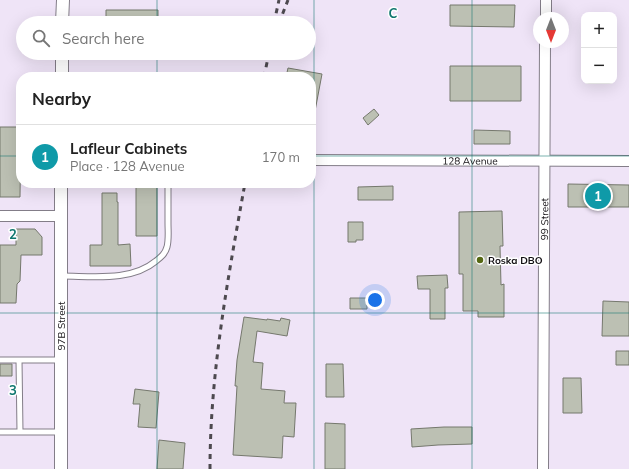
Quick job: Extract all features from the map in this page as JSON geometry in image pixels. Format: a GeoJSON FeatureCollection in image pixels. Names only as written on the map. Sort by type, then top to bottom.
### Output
{"type":"FeatureCollection","features":[{"type":"Feature","properties":{"kind":"street"},"geometry":{"type":"LineString","coordinates":[[62,0],[62,16]]}},
{"type":"Feature","properties":{"kind":"street"},"geometry":{"type":"LineString","coordinates":[[546,0],[546,12]]}},
{"type":"Feature","properties":{"kind":"street","name":"99 Street"},"geometry":{"type":"LineString","coordinates":[[543,469],[545,48]]}},
{"type":"Feature","properties":{"kind":"street"},"geometry":{"type":"LineString","coordinates":[[62,60],[62,72]]}},
{"type":"Feature","properties":{"kind":"street","name":"128 Avenue"},"geometry":{"type":"LineString","coordinates":[[316,160],[629,162]]}},
{"type":"Feature","properties":{"kind":"street","name":"97B Street"},"geometry":{"type":"LineString","coordinates":[[61,188],[61,469]]}},
{"type":"Feature","properties":{"kind":"street"},"geometry":{"type":"LineString","coordinates":[[0,216],[61,216]]}},
{"type":"Feature","properties":{"kind":"lane"},"geometry":{"type":"LineString","coordinates":[[61,276],[117,276],[145,269],[154,263],[164,254],[167,247],[168,188]]}},
{"type":"Feature","properties":{"kind":"lane"},"geometry":{"type":"LineString","coordinates":[[0,360],[61,360]]}},
{"type":"Feature","properties":{"kind":"lane"},"geometry":{"type":"LineString","coordinates":[[19,360],[20,432]]}},
{"type":"Feature","properties":{"kind":"lane"},"geometry":{"type":"LineString","coordinates":[[0,432],[61,432]]}},
{"type":"Feature","properties":{"kind":"shaded area"},"geometry":{"type":"Polygon","coordinates":[[[0,0],[629,0],[629,469],[0,469],[0,0]]]}},
{"type":"Feature","properties":{"kind":"building"},"geometry":{"type":"Polygon","coordinates":[[[450,5],[515,5],[514,27],[450,26],[450,5]]]}},
{"type":"Feature","properties":{"kind":"building"},"geometry":{"type":"Polygon","coordinates":[[[106,10],[158,10],[158,16],[106,16],[106,10]]]}},
{"type":"Feature","properties":{"kind":"building"},"geometry":{"type":"Polygon","coordinates":[[[450,66],[521,66],[521,101],[450,101],[450,66]]]}},
{"type":"Feature","properties":{"kind":"building"},"geometry":{"type":"Polygon","coordinates":[[[288,68],[311,72],[287,72],[288,68]]]}},
{"type":"Feature","properties":{"kind":"building"},"geometry":{"type":"Polygon","coordinates":[[[316,73],[322,74],[316,106],[316,73]]]}},
{"type":"Feature","properties":{"kind":"building"},"geometry":{"type":"Polygon","coordinates":[[[374,109],[379,115],[368,125],[363,118],[374,109]]]}},
{"type":"Feature","properties":{"kind":"building"},"geometry":{"type":"Polygon","coordinates":[[[0,127],[16,127],[16,188],[20,188],[20,197],[0,197],[0,127]]]}},
{"type":"Feature","properties":{"kind":"building"},"geometry":{"type":"Polygon","coordinates":[[[474,130],[510,131],[510,144],[474,144],[474,130]]]}},
{"type":"Feature","properties":{"kind":"building"},"geometry":{"type":"Polygon","coordinates":[[[568,184],[629,185],[629,207],[568,207],[568,184]]]}},
{"type":"Feature","properties":{"kind":"building"},"geometry":{"type":"Polygon","coordinates":[[[393,186],[393,200],[358,200],[358,187],[393,186]]]}},
{"type":"Feature","properties":{"kind":"building"},"geometry":{"type":"Polygon","coordinates":[[[136,188],[157,188],[157,236],[136,236],[136,188]]]}},
{"type":"Feature","properties":{"kind":"building"},"geometry":{"type":"Polygon","coordinates":[[[102,193],[117,193],[118,245],[130,244],[131,266],[90,266],[90,245],[102,245],[102,193]]]}},
{"type":"Feature","properties":{"kind":"building","name":"Roska DBO"},"geometry":{"type":"Polygon","coordinates":[[[502,211],[503,246],[500,246],[501,285],[504,284],[504,317],[478,317],[478,311],[463,311],[463,274],[459,274],[459,212],[502,211]]]}},
{"type":"Feature","properties":{"kind":"building"},"geometry":{"type":"Polygon","coordinates":[[[348,222],[363,222],[363,240],[348,242],[348,222]]]}},
{"type":"Feature","properties":{"kind":"building"},"geometry":{"type":"Polygon","coordinates":[[[16,229],[35,229],[42,237],[42,255],[21,255],[20,281],[17,284],[16,303],[0,303],[0,245],[16,245],[16,229]]]}},
{"type":"Feature","properties":{"kind":"building"},"geometry":{"type":"Polygon","coordinates":[[[447,275],[448,288],[445,288],[445,319],[430,319],[430,289],[418,289],[417,276],[447,275]]]}},
{"type":"Feature","properties":{"kind":"building"},"geometry":{"type":"Polygon","coordinates":[[[350,298],[367,298],[367,309],[350,309],[350,298]]]}},
{"type":"Feature","properties":{"kind":"building"},"geometry":{"type":"Polygon","coordinates":[[[603,301],[629,302],[629,336],[602,336],[603,301]]]}},
{"type":"Feature","properties":{"kind":"building"},"geometry":{"type":"Polygon","coordinates":[[[244,317],[280,321],[281,318],[290,320],[287,336],[257,331],[253,362],[263,363],[261,389],[285,391],[284,403],[296,403],[294,437],[283,436],[282,458],[233,455],[237,360],[244,317]]]}},
{"type":"Feature","properties":{"kind":"building"},"geometry":{"type":"Polygon","coordinates":[[[616,351],[629,351],[629,365],[616,365],[616,351]]]}},
{"type":"Feature","properties":{"kind":"building"},"geometry":{"type":"Polygon","coordinates":[[[0,364],[12,364],[12,376],[0,376],[0,364]]]}},
{"type":"Feature","properties":{"kind":"building"},"geometry":{"type":"Polygon","coordinates":[[[326,364],[343,364],[344,397],[326,397],[326,364]]]}},
{"type":"Feature","properties":{"kind":"building"},"geometry":{"type":"Polygon","coordinates":[[[563,378],[581,378],[582,413],[563,413],[563,378]]]}},
{"type":"Feature","properties":{"kind":"building"},"geometry":{"type":"Polygon","coordinates":[[[135,389],[159,392],[156,428],[138,427],[140,404],[133,404],[135,389]]]}},
{"type":"Feature","properties":{"kind":"building"},"geometry":{"type":"Polygon","coordinates":[[[325,423],[345,424],[345,469],[325,469],[325,423]]]}},
{"type":"Feature","properties":{"kind":"building"},"geometry":{"type":"Polygon","coordinates":[[[472,427],[472,444],[412,447],[411,429],[472,427]]]}},
{"type":"Feature","properties":{"kind":"building"},"geometry":{"type":"Polygon","coordinates":[[[159,440],[185,443],[183,469],[157,469],[159,440]]]}},
{"type":"Feature","properties":{"kind":"railway"},"geometry":{"type":"LineString","coordinates":[[276,16],[279,0]]}},
{"type":"Feature","properties":{"kind":"railway"},"geometry":{"type":"LineString","coordinates":[[282,16],[288,0]]}},
{"type":"Feature","properties":{"kind":"railway"},"geometry":{"type":"LineString","coordinates":[[265,72],[268,60]]}},
{"type":"Feature","properties":{"kind":"railway"},"geometry":{"type":"LineString","coordinates":[[210,469],[213,397],[221,326],[244,188]]}},
{"type":"Feature","properties":{"kind":"place","name":"Lafleur Cabinets"},"geometry":{"type":"Point","coordinates":[598,196]}},
{"type":"Feature","properties":{"kind":"place","name":"Roska DBO"},"geometry":{"type":"Point","coordinates":[480,260]}}]}
